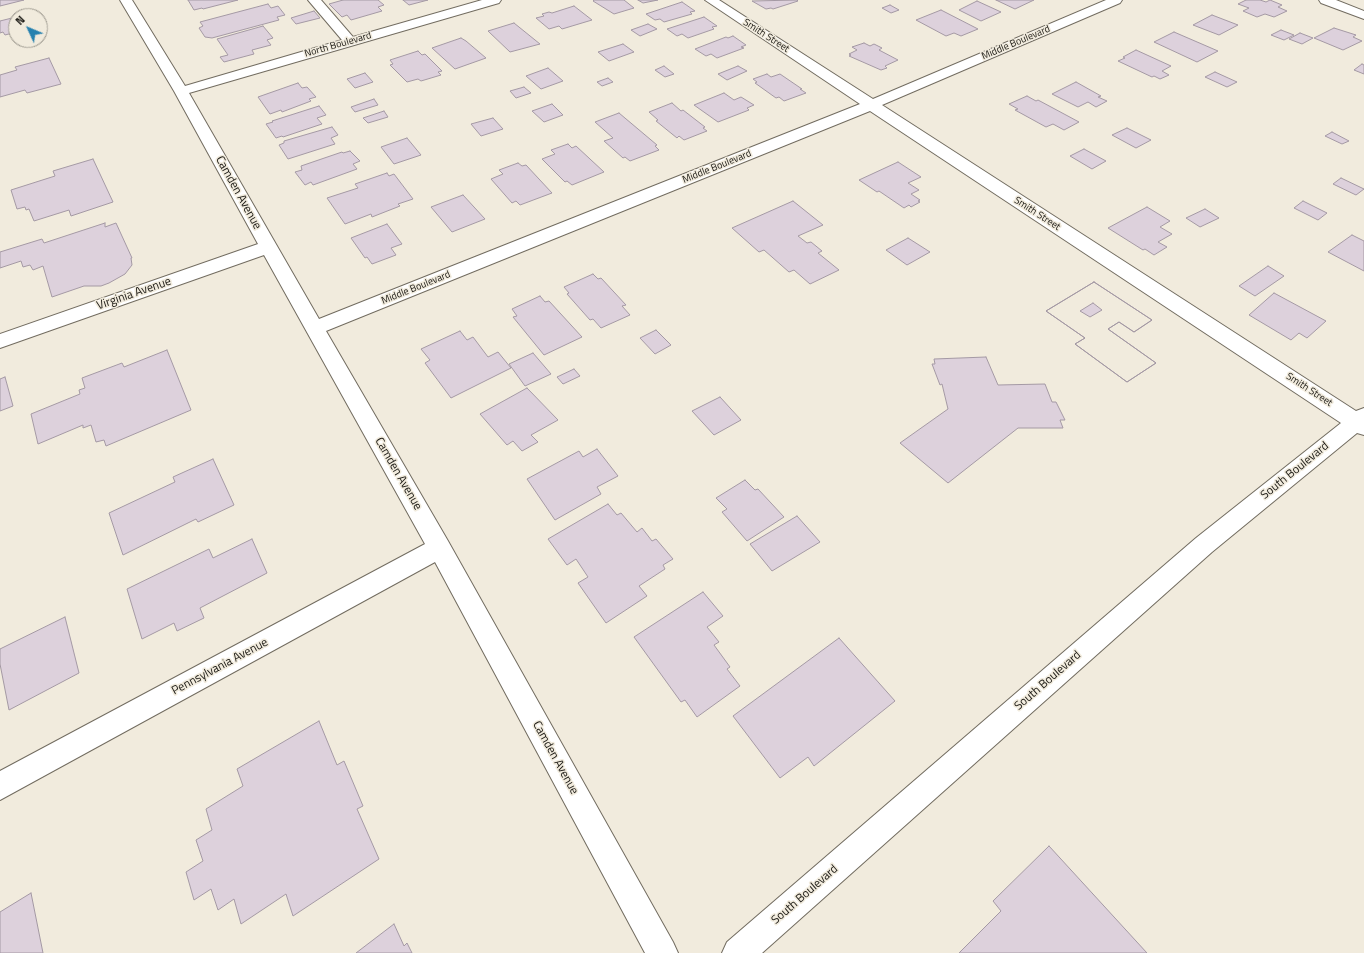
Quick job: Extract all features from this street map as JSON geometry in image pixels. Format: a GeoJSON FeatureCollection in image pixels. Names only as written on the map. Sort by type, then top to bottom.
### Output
{"type":"FeatureCollection","features":[{"type":"Feature","properties":{"kind":"street","name":"Camden Avenue"},"geometry":{"type":"LineString","coordinates":[[126,0],[181,91],[268,247],[440,548],[662,953]]}},
{"type":"Feature","properties":{"kind":"street"},"geometry":{"type":"LineString","coordinates":[[314,0],[350,42]]}},
{"type":"Feature","properties":{"kind":"street","name":"North Boulevard"},"geometry":{"type":"LineString","coordinates":[[181,91],[495,0]]}},
{"type":"Feature","properties":{"kind":"street","name":"Smith Street"},"geometry":{"type":"LineString","coordinates":[[711,0],[1361,421]]}},
{"type":"Feature","properties":{"kind":"street","name":"Middle Boulevard"},"geometry":{"type":"LineString","coordinates":[[315,328],[871,105],[1116,0]]}},
{"type":"Feature","properties":{"kind":"street"},"geometry":{"type":"LineString","coordinates":[[1325,0],[1364,16]]}},
{"type":"Feature","properties":{"kind":"street","name":"Virginia Avenue"},"geometry":{"type":"LineString","coordinates":[[0,341],[268,247]]}},
{"type":"Feature","properties":{"kind":"street","name":"South Boulevard"},"geometry":{"type":"LineString","coordinates":[[738,953],[1204,545],[1361,421]]}},
{"type":"Feature","properties":{"kind":"street","name":"Pennsylvania Avenue"},"geometry":{"type":"LineString","coordinates":[[0,786],[440,548]]}},
{"type":"Feature","properties":{"kind":"building"},"geometry":{"type":"Polygon","coordinates":[[[0,0],[24,0],[0,6],[0,0]]]}},
{"type":"Feature","properties":{"kind":"building"},"geometry":{"type":"Polygon","coordinates":[[[188,0],[238,0],[194,10],[188,0]]]}},
{"type":"Feature","properties":{"kind":"building"},"geometry":{"type":"Polygon","coordinates":[[[343,0],[378,0],[384,5],[378,7],[382,11],[351,20],[347,15],[342,17],[329,4],[343,0]]]}},
{"type":"Feature","properties":{"kind":"building"},"geometry":{"type":"Polygon","coordinates":[[[403,0],[428,0],[409,5],[403,0]]]}},
{"type":"Feature","properties":{"kind":"building"},"geometry":{"type":"Polygon","coordinates":[[[624,0],[634,8],[614,14],[593,1],[624,0]]]}},
{"type":"Feature","properties":{"kind":"building"},"geometry":{"type":"Polygon","coordinates":[[[638,0],[658,0],[643,3],[638,0]]]}},
{"type":"Feature","properties":{"kind":"building"},"geometry":{"type":"Polygon","coordinates":[[[996,0],[1034,0],[1015,9],[996,0]]]}},
{"type":"Feature","properties":{"kind":"building"},"geometry":{"type":"Polygon","coordinates":[[[1246,0],[1260,0],[1266,2],[1270,0],[1282,5],[1278,7],[1287,11],[1274,17],[1265,14],[1257,17],[1243,11],[1249,8],[1238,4],[1246,0]]]}},
{"type":"Feature","properties":{"kind":"building"},"geometry":{"type":"Polygon","coordinates":[[[752,1],[798,1],[773,9],[766,9],[752,1]]]}},
{"type":"Feature","properties":{"kind":"building"},"geometry":{"type":"Polygon","coordinates":[[[977,1],[1001,12],[981,21],[959,10],[977,1]]]}},
{"type":"Feature","properties":{"kind":"building"},"geometry":{"type":"Polygon","coordinates":[[[682,2],[695,11],[690,12],[692,14],[664,22],[660,19],[655,20],[646,14],[682,2]]]}},
{"type":"Feature","properties":{"kind":"building"},"geometry":{"type":"Polygon","coordinates":[[[268,4],[271,8],[278,6],[285,15],[277,17],[279,20],[212,38],[205,37],[199,28],[203,26],[200,22],[268,4]]]}},
{"type":"Feature","properties":{"kind":"building"},"geometry":{"type":"Polygon","coordinates":[[[890,5],[899,10],[891,13],[882,8],[890,5]]]}},
{"type":"Feature","properties":{"kind":"building"},"geometry":{"type":"Polygon","coordinates":[[[574,6],[592,20],[562,29],[559,26],[549,29],[536,18],[544,16],[542,14],[549,12],[552,13],[574,6]]]}},
{"type":"Feature","properties":{"kind":"building"},"geometry":{"type":"Polygon","coordinates":[[[941,10],[978,29],[961,36],[954,33],[946,36],[916,20],[941,10]]]}},
{"type":"Feature","properties":{"kind":"building"},"geometry":{"type":"Polygon","coordinates":[[[314,11],[320,18],[296,24],[291,18],[314,11]]]}},
{"type":"Feature","properties":{"kind":"building"},"geometry":{"type":"Polygon","coordinates":[[[1212,15],[1238,25],[1219,35],[1193,25],[1212,15]]]}},
{"type":"Feature","properties":{"kind":"building"},"geometry":{"type":"Polygon","coordinates":[[[704,17],[717,26],[712,27],[714,29],[688,38],[682,34],[677,36],[667,29],[704,17]]]}},
{"type":"Feature","properties":{"kind":"building"},"geometry":{"type":"Polygon","coordinates":[[[8,19],[8,34],[5,35],[3,32],[0,33],[0,21],[8,19]]]}},
{"type":"Feature","properties":{"kind":"building"},"geometry":{"type":"Polygon","coordinates":[[[514,23],[540,44],[510,52],[488,31],[514,23]]]}},
{"type":"Feature","properties":{"kind":"building"},"geometry":{"type":"Polygon","coordinates":[[[648,24],[657,29],[640,36],[631,30],[648,24]]]}},
{"type":"Feature","properties":{"kind":"building"},"geometry":{"type":"Polygon","coordinates":[[[263,26],[273,38],[267,40],[271,45],[252,50],[254,54],[224,62],[220,57],[228,55],[217,39],[263,26]]]}},
{"type":"Feature","properties":{"kind":"building"},"geometry":{"type":"Polygon","coordinates":[[[1334,28],[1356,35],[1353,37],[1362,41],[1343,50],[1314,38],[1334,28]]]}},
{"type":"Feature","properties":{"kind":"building"},"geometry":{"type":"Polygon","coordinates":[[[1281,30],[1294,35],[1284,40],[1271,35],[1281,30]]]}},
{"type":"Feature","properties":{"kind":"building"},"geometry":{"type":"Polygon","coordinates":[[[1174,32],[1218,51],[1197,62],[1154,42],[1174,32]]]}},
{"type":"Feature","properties":{"kind":"building"},"geometry":{"type":"Polygon","coordinates":[[[1300,33],[1313,38],[1302,44],[1289,39],[1300,33]]]}},
{"type":"Feature","properties":{"kind":"building"},"geometry":{"type":"Polygon","coordinates":[[[733,36],[746,45],[741,47],[744,48],[717,58],[711,54],[706,56],[695,49],[726,37],[728,38],[733,36]]]}},
{"type":"Feature","properties":{"kind":"building"},"geometry":{"type":"Polygon","coordinates":[[[461,38],[486,58],[455,69],[432,48],[461,38]]]}},
{"type":"Feature","properties":{"kind":"building"},"geometry":{"type":"Polygon","coordinates":[[[864,43],[870,46],[874,44],[882,48],[879,50],[898,60],[885,66],[887,68],[881,70],[849,56],[851,55],[849,54],[857,50],[852,47],[864,43]]]}},
{"type":"Feature","properties":{"kind":"building"},"geometry":{"type":"Polygon","coordinates":[[[623,44],[634,52],[609,61],[598,52],[623,44]]]}},
{"type":"Feature","properties":{"kind":"building"},"geometry":{"type":"Polygon","coordinates":[[[1136,50],[1171,66],[1162,71],[1169,75],[1160,79],[1154,76],[1152,77],[1118,61],[1136,50]]]}},
{"type":"Feature","properties":{"kind":"building"},"geometry":{"type":"Polygon","coordinates":[[[418,51],[422,55],[425,54],[442,71],[438,72],[441,75],[421,81],[418,79],[407,82],[390,65],[393,64],[390,60],[418,51]]]}},
{"type":"Feature","properties":{"kind":"building"},"geometry":{"type":"Polygon","coordinates":[[[49,58],[61,84],[27,93],[25,90],[0,97],[0,75],[17,70],[15,67],[49,58]]]}},
{"type":"Feature","properties":{"kind":"building"},"geometry":{"type":"Polygon","coordinates":[[[1362,64],[1364,65],[1364,74],[1354,70],[1362,64]]]}},
{"type":"Feature","properties":{"kind":"building"},"geometry":{"type":"Polygon","coordinates":[[[664,66],[674,74],[665,77],[655,70],[664,66]]]}},
{"type":"Feature","properties":{"kind":"building"},"geometry":{"type":"Polygon","coordinates":[[[738,66],[747,71],[727,80],[718,74],[738,66]]]}},
{"type":"Feature","properties":{"kind":"building"},"geometry":{"type":"Polygon","coordinates":[[[548,68],[563,81],[541,89],[526,76],[548,68]]]}},
{"type":"Feature","properties":{"kind":"building"},"geometry":{"type":"Polygon","coordinates":[[[1215,72],[1237,82],[1227,87],[1205,77],[1215,72]]]}},
{"type":"Feature","properties":{"kind":"building"},"geometry":{"type":"Polygon","coordinates":[[[365,73],[373,82],[355,88],[347,79],[365,73]]]}},
{"type":"Feature","properties":{"kind":"building"},"geometry":{"type":"Polygon","coordinates":[[[767,74],[771,77],[780,74],[806,93],[784,101],[779,97],[776,98],[755,83],[757,82],[753,79],[767,74]]]}},
{"type":"Feature","properties":{"kind":"building"},"geometry":{"type":"Polygon","coordinates":[[[608,78],[613,82],[602,86],[597,82],[608,78]]]}},
{"type":"Feature","properties":{"kind":"building"},"geometry":{"type":"Polygon","coordinates":[[[1076,82],[1101,96],[1098,97],[1107,101],[1096,107],[1088,102],[1078,107],[1052,94],[1076,82]]]}},
{"type":"Feature","properties":{"kind":"building"},"geometry":{"type":"Polygon","coordinates":[[[298,83],[302,88],[307,87],[316,97],[309,99],[311,101],[282,112],[281,110],[270,114],[258,97],[298,83]]]}},
{"type":"Feature","properties":{"kind":"building"},"geometry":{"type":"Polygon","coordinates":[[[524,87],[531,93],[516,98],[510,91],[524,87]]]}},
{"type":"Feature","properties":{"kind":"building"},"geometry":{"type":"Polygon","coordinates":[[[724,93],[734,100],[741,97],[754,105],[747,108],[749,110],[718,122],[694,105],[724,93]]]}},
{"type":"Feature","properties":{"kind":"building"},"geometry":{"type":"Polygon","coordinates":[[[1027,96],[1036,101],[1038,100],[1079,122],[1064,130],[1053,124],[1046,127],[1015,110],[1018,109],[1009,104],[1027,96]]]}},
{"type":"Feature","properties":{"kind":"building"},"geometry":{"type":"Polygon","coordinates":[[[374,99],[378,105],[355,112],[351,107],[374,99]]]}},
{"type":"Feature","properties":{"kind":"building"},"geometry":{"type":"Polygon","coordinates":[[[672,103],[705,127],[703,128],[707,131],[684,140],[679,136],[677,138],[656,121],[658,120],[649,112],[672,103]]]}},
{"type":"Feature","properties":{"kind":"building"},"geometry":{"type":"Polygon","coordinates":[[[552,104],[563,115],[544,122],[532,111],[552,104]]]}},
{"type":"Feature","properties":{"kind":"building"},"geometry":{"type":"Polygon","coordinates":[[[319,106],[326,115],[317,118],[322,124],[276,138],[266,124],[273,122],[272,121],[319,106]]]}},
{"type":"Feature","properties":{"kind":"building"},"geometry":{"type":"Polygon","coordinates":[[[384,111],[388,117],[368,123],[363,118],[384,111]]]}},
{"type":"Feature","properties":{"kind":"building"},"geometry":{"type":"Polygon","coordinates":[[[619,113],[657,145],[655,146],[659,150],[630,161],[625,157],[623,158],[604,141],[613,138],[595,122],[619,113]]]}},
{"type":"Feature","properties":{"kind":"building"},"geometry":{"type":"Polygon","coordinates":[[[493,118],[503,129],[481,136],[471,124],[493,118]]]}},
{"type":"Feature","properties":{"kind":"building"},"geometry":{"type":"Polygon","coordinates":[[[332,127],[338,135],[331,138],[335,144],[288,159],[279,145],[284,143],[284,141],[332,127]]]}},
{"type":"Feature","properties":{"kind":"building"},"geometry":{"type":"Polygon","coordinates":[[[1127,128],[1151,140],[1136,148],[1112,135],[1127,128]]]}},
{"type":"Feature","properties":{"kind":"building"},"geometry":{"type":"Polygon","coordinates":[[[1332,132],[1349,141],[1342,144],[1325,136],[1332,132]]]}},
{"type":"Feature","properties":{"kind":"building"},"geometry":{"type":"Polygon","coordinates":[[[407,138],[421,155],[394,164],[381,147],[407,138]]]}},
{"type":"Feature","properties":{"kind":"building"},"geometry":{"type":"Polygon","coordinates":[[[568,144],[572,148],[576,146],[604,172],[572,185],[567,181],[565,182],[542,159],[555,154],[551,150],[568,144]]]}},
{"type":"Feature","properties":{"kind":"building"},"geometry":{"type":"Polygon","coordinates":[[[1084,149],[1106,161],[1092,169],[1070,156],[1084,149]]]}},
{"type":"Feature","properties":{"kind":"building"},"geometry":{"type":"Polygon","coordinates":[[[350,151],[360,161],[353,164],[357,169],[313,185],[311,182],[305,185],[295,172],[302,170],[301,166],[342,152],[350,151]]]}},
{"type":"Feature","properties":{"kind":"building"},"geometry":{"type":"Polygon","coordinates":[[[93,159],[113,202],[71,216],[69,210],[34,221],[29,209],[26,210],[25,207],[17,209],[11,190],[55,176],[53,171],[93,159]]]}},
{"type":"Feature","properties":{"kind":"building"},"geometry":{"type":"Polygon","coordinates":[[[898,162],[921,177],[908,183],[919,190],[911,194],[920,200],[918,201],[920,202],[911,207],[909,205],[904,208],[879,191],[877,192],[859,180],[898,162]]]}},
{"type":"Feature","properties":{"kind":"building"},"geometry":{"type":"Polygon","coordinates":[[[518,163],[522,166],[526,165],[552,193],[520,205],[516,201],[512,203],[491,179],[503,174],[499,170],[518,163]]]}},
{"type":"Feature","properties":{"kind":"building"},"geometry":{"type":"Polygon","coordinates":[[[387,173],[389,176],[394,174],[413,199],[398,204],[400,206],[372,217],[371,214],[345,224],[327,198],[358,188],[355,184],[387,173]]]}},
{"type":"Feature","properties":{"kind":"building"},"geometry":{"type":"Polygon","coordinates":[[[1341,178],[1364,189],[1356,195],[1333,184],[1341,178]]]}},
{"type":"Feature","properties":{"kind":"building"},"geometry":{"type":"Polygon","coordinates":[[[463,195],[485,219],[452,232],[431,207],[463,195]]]}},
{"type":"Feature","properties":{"kind":"building"},"geometry":{"type":"Polygon","coordinates":[[[793,201],[823,225],[798,236],[807,243],[811,242],[822,251],[818,253],[839,270],[810,284],[794,270],[789,272],[764,250],[759,252],[732,228],[793,201]]]}},
{"type":"Feature","properties":{"kind":"building"},"geometry":{"type":"Polygon","coordinates":[[[1303,201],[1327,213],[1318,220],[1294,208],[1303,201]]]}},
{"type":"Feature","properties":{"kind":"building"},"geometry":{"type":"Polygon","coordinates":[[[1147,207],[1170,221],[1160,227],[1172,234],[1158,242],[1167,247],[1154,255],[1145,249],[1143,250],[1108,228],[1147,207]]]}},
{"type":"Feature","properties":{"kind":"building"},"geometry":{"type":"Polygon","coordinates":[[[1205,209],[1219,218],[1200,227],[1186,218],[1205,209]]]}},
{"type":"Feature","properties":{"kind":"building"},"geometry":{"type":"Polygon","coordinates":[[[105,223],[105,227],[116,223],[132,258],[132,265],[125,274],[109,283],[101,286],[84,286],[52,297],[43,266],[33,270],[30,265],[23,267],[21,261],[0,268],[0,252],[42,239],[44,243],[105,223]]]}},
{"type":"Feature","properties":{"kind":"building"},"geometry":{"type":"Polygon","coordinates":[[[387,224],[402,244],[391,248],[396,255],[372,264],[367,257],[365,258],[351,238],[387,224]]]}},
{"type":"Feature","properties":{"kind":"building"},"geometry":{"type":"Polygon","coordinates":[[[1352,235],[1364,241],[1364,271],[1328,252],[1352,235]]]}},
{"type":"Feature","properties":{"kind":"building"},"geometry":{"type":"Polygon","coordinates":[[[908,238],[930,252],[907,265],[886,250],[908,238]]]}},
{"type":"Feature","properties":{"kind":"building"},"geometry":{"type":"Polygon","coordinates":[[[1268,266],[1284,276],[1255,296],[1239,286],[1268,266]]]}},
{"type":"Feature","properties":{"kind":"building"},"geometry":{"type":"Polygon","coordinates":[[[593,274],[598,279],[601,278],[626,305],[622,306],[630,315],[601,328],[593,319],[590,320],[567,294],[569,293],[564,287],[593,274]]]}},
{"type":"Feature","properties":{"kind":"building"},"geometry":{"type":"Polygon","coordinates":[[[1094,282],[1152,320],[1134,332],[1119,322],[1108,329],[1156,363],[1127,382],[1075,344],[1085,338],[1046,311],[1094,282]],[[1093,303],[1080,311],[1090,317],[1102,310],[1093,303]]]}},
{"type":"Feature","properties":{"kind":"building"},"geometry":{"type":"Polygon","coordinates":[[[1094,282],[1152,320],[1134,332],[1119,322],[1108,329],[1156,363],[1127,382],[1075,344],[1085,338],[1046,311],[1094,282]]]}},
{"type":"Feature","properties":{"kind":"building"},"geometry":{"type":"Polygon","coordinates":[[[1274,293],[1326,321],[1307,338],[1299,333],[1291,340],[1249,315],[1274,293]]]}},
{"type":"Feature","properties":{"kind":"building"},"geometry":{"type":"Polygon","coordinates":[[[540,296],[545,302],[549,301],[582,337],[544,355],[513,317],[517,316],[512,309],[540,296]]]}},
{"type":"Feature","properties":{"kind":"building"},"geometry":{"type":"Polygon","coordinates":[[[656,330],[671,345],[655,354],[640,338],[656,330]]]}},
{"type":"Feature","properties":{"kind":"building"},"geometry":{"type":"Polygon","coordinates":[[[460,331],[467,340],[473,337],[488,357],[498,352],[511,368],[451,398],[425,363],[430,360],[421,349],[460,331]]]}},
{"type":"Feature","properties":{"kind":"building"},"geometry":{"type":"Polygon","coordinates":[[[167,350],[191,410],[106,446],[104,440],[96,442],[91,425],[83,428],[83,425],[38,444],[31,414],[80,394],[79,390],[85,388],[82,378],[122,363],[124,367],[167,350]]]}},
{"type":"Feature","properties":{"kind":"building"},"geometry":{"type":"Polygon","coordinates":[[[533,353],[551,374],[525,386],[509,364],[533,353]]]}},
{"type":"Feature","properties":{"kind":"building"},"geometry":{"type":"Polygon","coordinates":[[[986,357],[998,385],[1045,384],[1052,402],[1056,402],[1065,420],[1060,420],[1063,428],[1018,428],[948,483],[900,443],[948,409],[942,384],[940,385],[932,364],[935,364],[934,359],[986,357]]]}},
{"type":"Feature","properties":{"kind":"building"},"geometry":{"type":"Polygon","coordinates":[[[574,369],[580,376],[563,384],[557,377],[574,369]]]}},
{"type":"Feature","properties":{"kind":"building"},"geometry":{"type":"Polygon","coordinates":[[[5,377],[13,406],[0,411],[0,379],[5,377]]]}},
{"type":"Feature","properties":{"kind":"building"},"geometry":{"type":"Polygon","coordinates":[[[527,388],[558,420],[531,435],[538,442],[522,451],[513,441],[507,445],[480,414],[527,388]]]}},
{"type":"Feature","properties":{"kind":"building"},"geometry":{"type":"Polygon","coordinates":[[[720,397],[741,420],[714,435],[692,411],[720,397]]]}},
{"type":"Feature","properties":{"kind":"building"},"geometry":{"type":"Polygon","coordinates":[[[597,449],[618,476],[597,487],[601,494],[555,520],[527,479],[579,451],[583,457],[597,449]]]}},
{"type":"Feature","properties":{"kind":"building"},"geometry":{"type":"Polygon","coordinates":[[[213,459],[234,505],[198,522],[196,519],[123,555],[109,513],[175,482],[173,477],[213,459]]]}},
{"type":"Feature","properties":{"kind":"building"},"geometry":{"type":"Polygon","coordinates":[[[745,480],[755,490],[758,489],[784,517],[747,541],[722,512],[727,509],[716,498],[745,480]]]}},
{"type":"Feature","properties":{"kind":"building"},"geometry":{"type":"Polygon","coordinates":[[[608,504],[617,515],[621,513],[637,532],[642,528],[652,541],[656,539],[673,559],[663,565],[665,569],[639,586],[647,596],[606,623],[578,583],[588,577],[576,559],[567,565],[548,539],[608,504]]]}},
{"type":"Feature","properties":{"kind":"building"},"geometry":{"type":"Polygon","coordinates":[[[797,516],[820,542],[772,571],[750,544],[797,516]]]}},
{"type":"Feature","properties":{"kind":"building"},"geometry":{"type":"Polygon","coordinates":[[[252,539],[267,573],[200,608],[204,618],[177,631],[174,623],[142,639],[127,589],[209,549],[213,558],[252,539]]]}},
{"type":"Feature","properties":{"kind":"building"},"geometry":{"type":"Polygon","coordinates":[[[703,592],[723,616],[707,627],[719,642],[714,645],[730,667],[727,669],[740,686],[697,717],[685,700],[681,702],[634,637],[703,592]]]}},
{"type":"Feature","properties":{"kind":"building"},"geometry":{"type":"Polygon","coordinates":[[[65,617],[79,673],[9,710],[0,664],[0,649],[65,617]]]}},
{"type":"Feature","properties":{"kind":"building"},"geometry":{"type":"Polygon","coordinates":[[[839,638],[895,701],[814,766],[808,757],[780,778],[733,716],[839,638]]]}},
{"type":"Feature","properties":{"kind":"building"},"geometry":{"type":"Polygon","coordinates":[[[319,721],[337,765],[344,761],[363,806],[357,809],[379,859],[293,916],[286,894],[241,924],[234,899],[218,910],[211,889],[194,900],[186,872],[203,861],[196,840],[212,830],[206,809],[243,786],[237,769],[319,721]]]}},
{"type":"Feature","properties":{"kind":"building"},"geometry":{"type":"Polygon","coordinates":[[[1049,846],[1147,953],[959,953],[1001,911],[993,901],[1049,846]]]}},
{"type":"Feature","properties":{"kind":"building"},"geometry":{"type":"Polygon","coordinates":[[[31,893],[43,953],[0,953],[0,912],[31,893]]]}},
{"type":"Feature","properties":{"kind":"building"},"geometry":{"type":"Polygon","coordinates":[[[394,924],[404,946],[407,943],[412,953],[356,953],[394,924]]]}}]}
